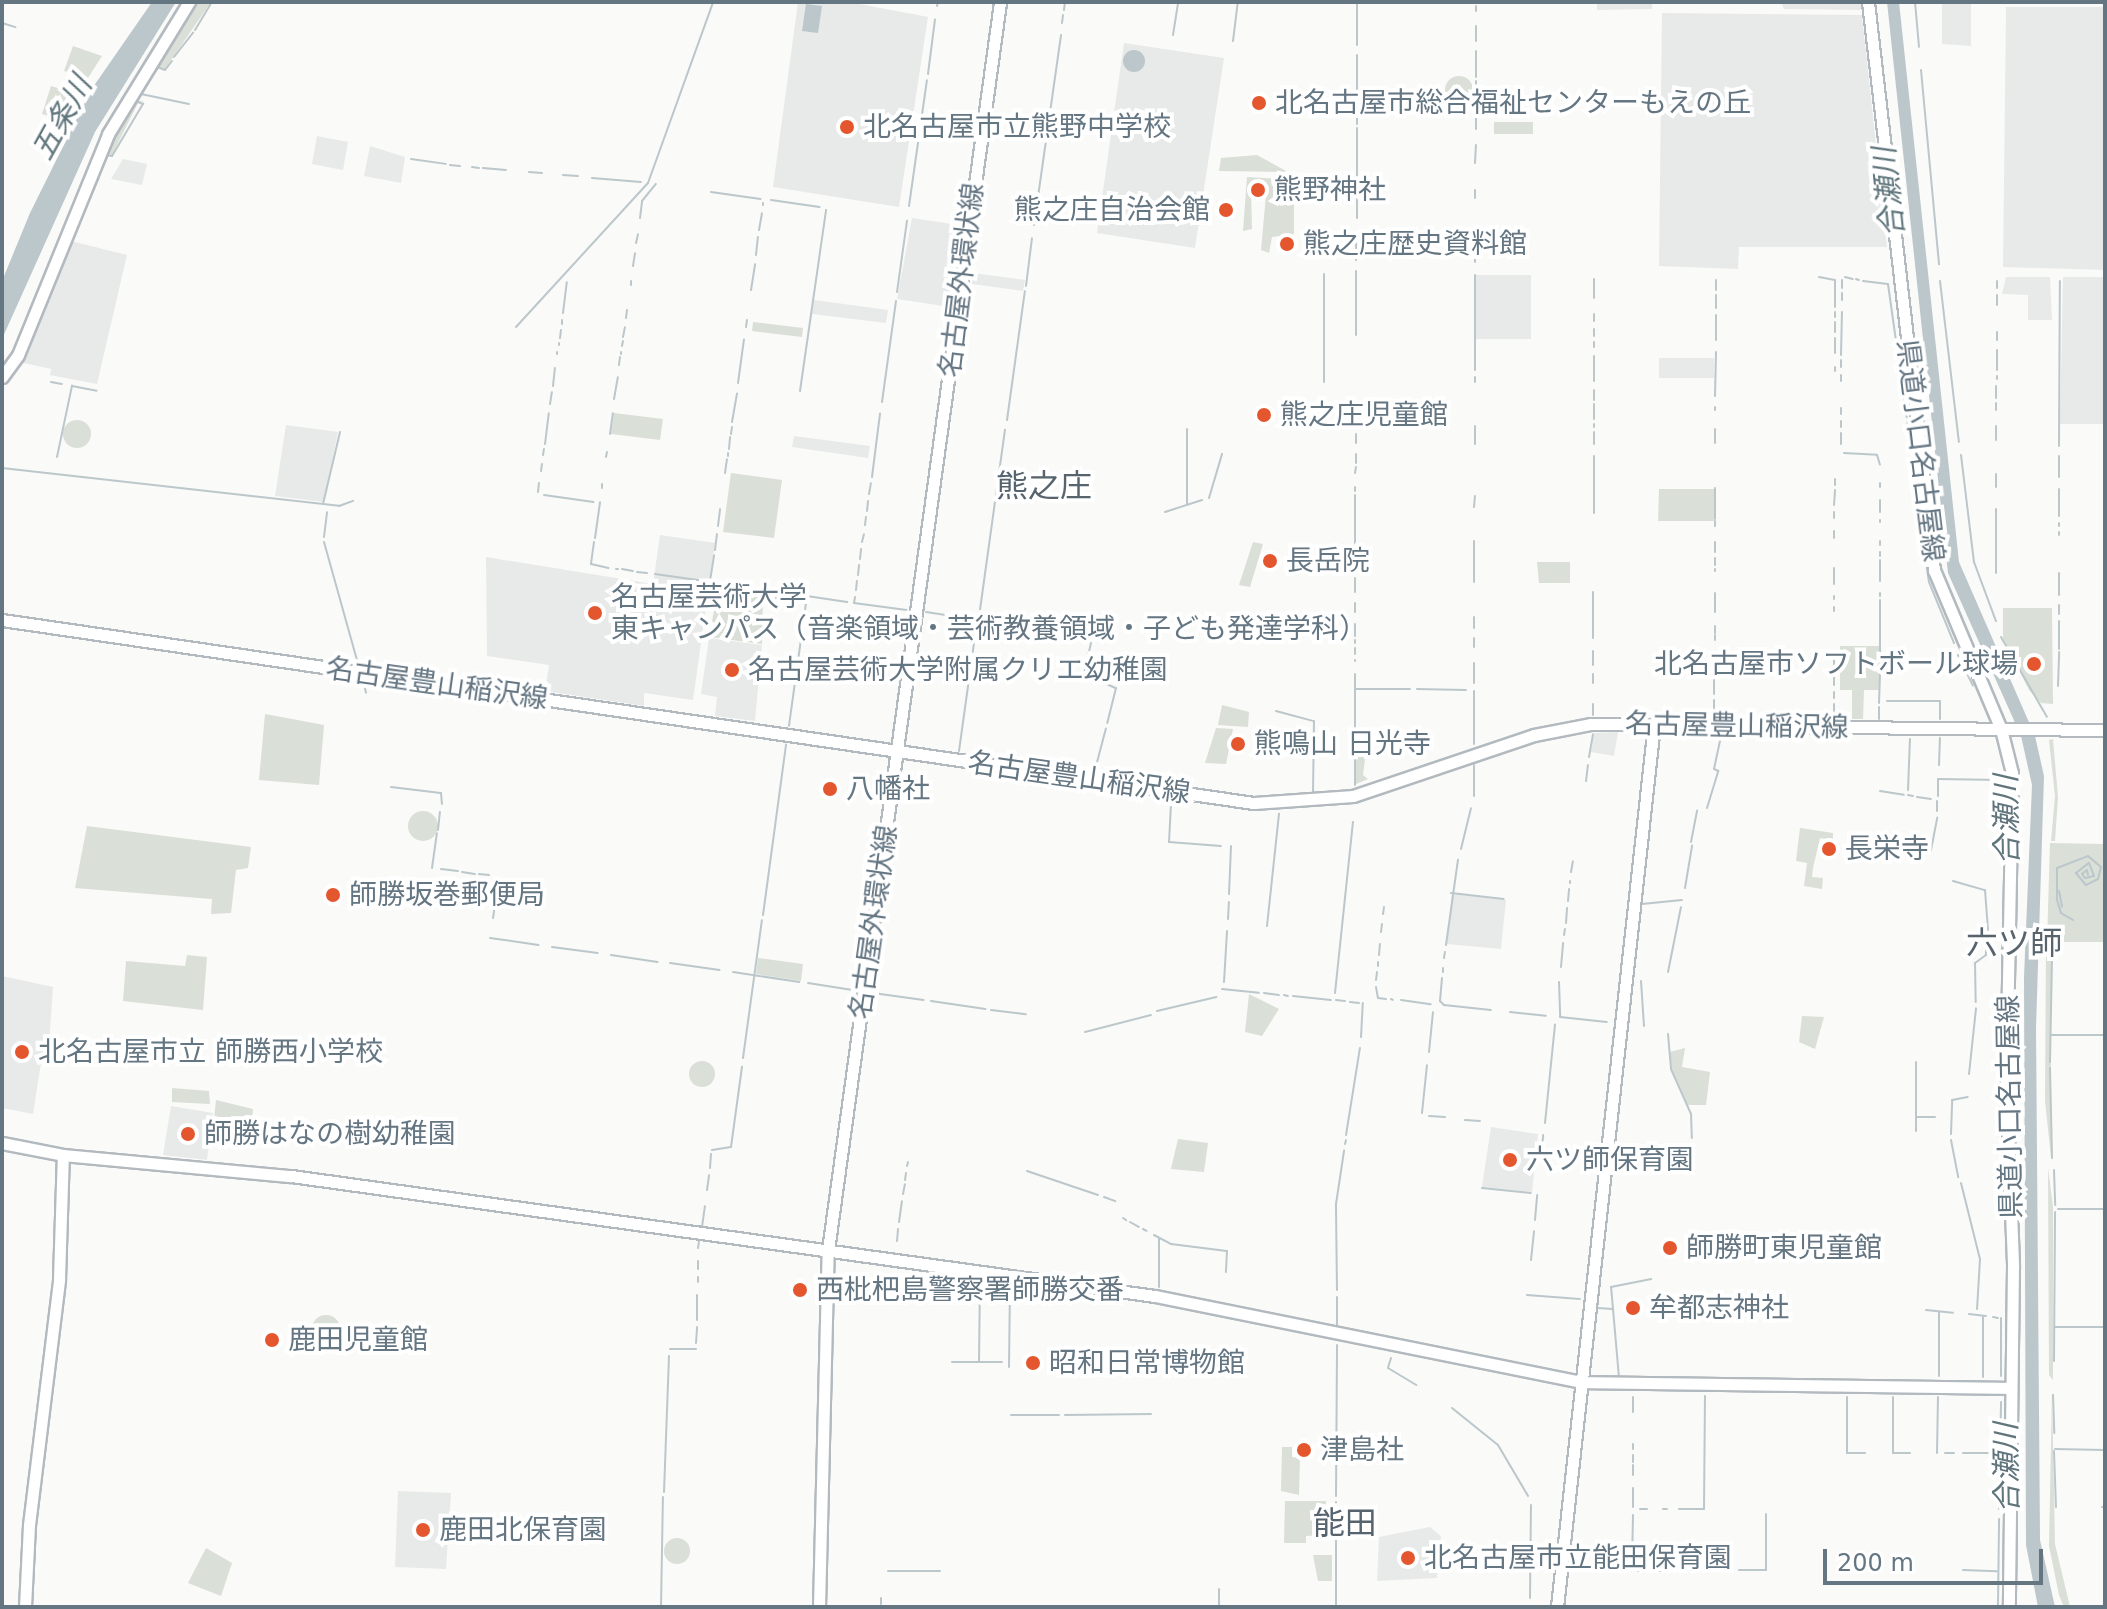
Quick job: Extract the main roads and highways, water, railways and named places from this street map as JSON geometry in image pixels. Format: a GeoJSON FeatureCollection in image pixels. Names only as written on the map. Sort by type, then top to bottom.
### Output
{"type":"FeatureCollection","features":[{"type":"Feature","properties":{"kind":"main road"},"geometry":{"type":"LineString","coordinates":[[2,377],[18,355],[108,134],[189,2]]}},
{"type":"Feature","properties":{"kind":"main road","name":"名古屋外環状線"},"geometry":{"type":"LineString","coordinates":[[819,1607],[828,1250],[1000,2]]}},
{"type":"Feature","properties":{"kind":"main road","name":"県道小口名古屋線"},"geometry":{"type":"LineString","coordinates":[[1868,2],[1934,570],[2001,729],[2013,792],[2006,1020],[2013,1267],[2009,1607]]}},
{"type":"Feature","properties":{"kind":"main road","name":"名古屋豊山稲沢線"},"geometry":{"type":"LineString","coordinates":[[2,620],[1232,801],[1301,804],[1384,788],[1544,732],[1590,724],[2105,730]]}},
{"type":"Feature","properties":{"kind":"main road"},"geometry":{"type":"LineString","coordinates":[[1557,1607],[1654,724]]}},
{"type":"Feature","properties":{"kind":"main road"},"geometry":{"type":"LineString","coordinates":[[2,1143],[63,1155],[291,1176],[1155,1296],[1580,1382],[2010,1388]]}},
{"type":"Feature","properties":{"kind":"main road"},"geometry":{"type":"LineString","coordinates":[[25,1607],[29,1525],[59,1279],[63,1155]]}},
{"type":"Feature","properties":{"kind":"waterway"},"geometry":{"type":"LineString","coordinates":[[195,30],[212,2]]}},
{"type":"Feature","properties":{"kind":"waterway"},"geometry":{"type":"LineString","coordinates":[[516,327],[648,183],[713,2]]}},
{"type":"Feature","properties":{"kind":"waterway"},"geometry":{"type":"LineString","coordinates":[[937,6],[938,2]]}},
{"type":"Feature","properties":{"kind":"waterway"},"geometry":{"type":"LineString","coordinates":[[1064,10],[1065,2]]}},
{"type":"Feature","properties":{"kind":"waterway"},"geometry":{"type":"LineString","coordinates":[[1173,35],[1178,2]]}},
{"type":"Feature","properties":{"kind":"waterway"},"geometry":{"type":"LineString","coordinates":[[1233,41],[1238,2]]}},
{"type":"Feature","properties":{"kind":"waterway"},"geometry":{"type":"LineString","coordinates":[[1357,2],[1357,45]]}},
{"type":"Feature","properties":{"kind":"waterway"},"geometry":{"type":"LineString","coordinates":[[1915,2],[1919,47]]}},
{"type":"Feature","properties":{"kind":"waterway"},"geometry":{"type":"LineString","coordinates":[[1476,6],[1476,11]]}},
{"type":"Feature","properties":{"kind":"waterway"},"geometry":{"type":"LineString","coordinates":[[1062,23],[1063,15]]}},
{"type":"Feature","properties":{"kind":"waterway"},"geometry":{"type":"LineString","coordinates":[[928,74],[935,19]]}},
{"type":"Feature","properties":{"kind":"waterway"},"geometry":{"type":"LineString","coordinates":[[2,23],[15,27]]}},
{"type":"Feature","properties":{"kind":"waterway"},"geometry":{"type":"LineString","coordinates":[[1476,26],[1476,41]]}},
{"type":"Feature","properties":{"kind":"waterway"},"geometry":{"type":"LineString","coordinates":[[174,57],[193,33]]}},
{"type":"Feature","properties":{"kind":"waterway"},"geometry":{"type":"LineString","coordinates":[[1034,225],[1061,35]]}},
{"type":"Feature","properties":{"kind":"waterway"},"geometry":{"type":"LineString","coordinates":[[1476,51],[1476,77]]}},
{"type":"Feature","properties":{"kind":"waterway"},"geometry":{"type":"LineString","coordinates":[[1357,55],[1357,124]]}},
{"type":"Feature","properties":{"kind":"waterway"},"geometry":{"type":"LineString","coordinates":[[172,61],[165,70],[157,67],[141,94],[189,104]]}},
{"type":"Feature","properties":{"kind":"waterway"},"geometry":{"type":"LineString","coordinates":[[1921,70],[1939,264]]}},
{"type":"Feature","properties":{"kind":"waterway"},"geometry":{"type":"LineString","coordinates":[[909,206],[927,80]]}},
{"type":"Feature","properties":{"kind":"waterway"},"geometry":{"type":"LineString","coordinates":[[1476,81],[1476,92]]}},
{"type":"Feature","properties":{"kind":"waterway"},"geometry":{"type":"LineString","coordinates":[[106,155],[112,156],[143,104],[135,101]]}},
{"type":"Feature","properties":{"kind":"waterway"},"geometry":{"type":"LineString","coordinates":[[1476,117],[1476,129]]}},
{"type":"Feature","properties":{"kind":"waterway"},"geometry":{"type":"LineString","coordinates":[[1357,128],[1357,218]]}},
{"type":"Feature","properties":{"kind":"waterway"},"geometry":{"type":"LineString","coordinates":[[1475,163],[1476,145]]}},
{"type":"Feature","properties":{"kind":"waterway"},"geometry":{"type":"LineString","coordinates":[[411,159],[446,164]]}},
{"type":"Feature","properties":{"kind":"waterway"},"geometry":{"type":"LineString","coordinates":[[450,165],[460,166]]}},
{"type":"Feature","properties":{"kind":"waterway"},"geometry":{"type":"LineString","coordinates":[[472,167],[479,168]]}},
{"type":"Feature","properties":{"kind":"waterway"},"geometry":{"type":"LineString","coordinates":[[483,168],[506,170]]}},
{"type":"Feature","properties":{"kind":"waterway"},"geometry":{"type":"LineString","coordinates":[[529,172],[542,173]]}},
{"type":"Feature","properties":{"kind":"waterway"},"geometry":{"type":"LineString","coordinates":[[563,175],[578,176]]}},
{"type":"Feature","properties":{"kind":"waterway"},"geometry":{"type":"LineString","coordinates":[[77,227],[98,177]]}},
{"type":"Feature","properties":{"kind":"waterway"},"geometry":{"type":"LineString","coordinates":[[592,178],[641,182]]}},
{"type":"Feature","properties":{"kind":"waterway"},"geometry":{"type":"LineString","coordinates":[[640,218],[642,201],[656,184]]}},
{"type":"Feature","properties":{"kind":"waterway"},"geometry":{"type":"LineString","coordinates":[[1475,190],[1475,198]]}},
{"type":"Feature","properties":{"kind":"waterway"},"geometry":{"type":"LineString","coordinates":[[711,192],[761,199]]}},
{"type":"Feature","properties":{"kind":"waterway"},"geometry":{"type":"LineString","coordinates":[[771,200],[819,207]]}},
{"type":"Feature","properties":{"kind":"waterway"},"geometry":{"type":"LineString","coordinates":[[800,391],[826,210]]}},
{"type":"Feature","properties":{"kind":"waterway"},"geometry":{"type":"LineString","coordinates":[[759,230],[762,213]]}},
{"type":"Feature","properties":{"kind":"waterway"},"geometry":{"type":"LineString","coordinates":[[897,292],[907,221]]}},
{"type":"Feature","properties":{"kind":"waterway"},"geometry":{"type":"LineString","coordinates":[[636,243],[638,234]]}},
{"type":"Feature","properties":{"kind":"waterway"},"geometry":{"type":"LineString","coordinates":[[756,255],[758,237]]}},
{"type":"Feature","properties":{"kind":"waterway"},"geometry":{"type":"LineString","coordinates":[[1026,286],[1032,238]]}},
{"type":"Feature","properties":{"kind":"waterway"},"geometry":{"type":"LineString","coordinates":[[1356,242],[1356,260]]}},
{"type":"Feature","properties":{"kind":"waterway"},"geometry":{"type":"LineString","coordinates":[[1475,244],[1475,262]]}},
{"type":"Feature","properties":{"kind":"waterway"},"geometry":{"type":"LineString","coordinates":[[633,266],[635,253]]}},
{"type":"Feature","properties":{"kind":"waterway"},"geometry":{"type":"LineString","coordinates":[[751,290],[755,264]]}},
{"type":"Feature","properties":{"kind":"waterway"},"geometry":{"type":"LineString","coordinates":[[1356,271],[1356,335]]}},
{"type":"Feature","properties":{"kind":"waterway"},"geometry":{"type":"LineString","coordinates":[[1324,274],[1324,382]]}},
{"type":"Feature","properties":{"kind":"waterway"},"geometry":{"type":"LineString","coordinates":[[1475,275],[1475,370]]}},
{"type":"Feature","properties":{"kind":"waterway"},"geometry":{"type":"LineString","coordinates":[[1819,277],[1835,280]]}},
{"type":"Feature","properties":{"kind":"waterway"},"geometry":{"type":"LineString","coordinates":[[1845,277],[1853,279]]}},
{"type":"Feature","properties":{"kind":"waterway"},"geometry":{"type":"LineString","coordinates":[[1594,279],[1594,298]]}},
{"type":"Feature","properties":{"kind":"waterway"},"geometry":{"type":"LineString","coordinates":[[1716,280],[1716,290]]}},
{"type":"Feature","properties":{"kind":"waterway"},"geometry":{"type":"LineString","coordinates":[[1835,280],[1835,307]]}},
{"type":"Feature","properties":{"kind":"waterway"},"geometry":{"type":"LineString","coordinates":[[1842,280],[1842,288]]}},
{"type":"Feature","properties":{"kind":"waterway"},"geometry":{"type":"LineString","coordinates":[[1863,281],[1888,284],[1911,448]]}},
{"type":"Feature","properties":{"kind":"waterway"},"geometry":{"type":"LineString","coordinates":[[1940,281],[1959,442]]}},
{"type":"Feature","properties":{"kind":"waterway"},"geometry":{"type":"LineString","coordinates":[[1997,281],[1997,288]]}},
{"type":"Feature","properties":{"kind":"waterway"},"geometry":{"type":"LineString","coordinates":[[2059,446],[2060,281]]}},
{"type":"Feature","properties":{"kind":"waterway"},"geometry":{"type":"LineString","coordinates":[[563,313],[567,282]]}},
{"type":"Feature","properties":{"kind":"waterway"},"geometry":{"type":"LineString","coordinates":[[1007,420],[1025,291]]}},
{"type":"Feature","properties":{"kind":"waterway"},"geometry":{"type":"LineString","coordinates":[[1842,293],[1842,300]]}},
{"type":"Feature","properties":{"kind":"waterway"},"geometry":{"type":"LineString","coordinates":[[1716,295],[1716,308]]}},
{"type":"Feature","properties":{"kind":"waterway"},"geometry":{"type":"LineString","coordinates":[[1997,295],[1997,305]]}},
{"type":"Feature","properties":{"kind":"waterway"},"geometry":{"type":"LineString","coordinates":[[882,402],[896,301]]}},
{"type":"Feature","properties":{"kind":"waterway"},"geometry":{"type":"LineString","coordinates":[[626,318],[627,310]]}},
{"type":"Feature","properties":{"kind":"waterway"},"geometry":{"type":"LineString","coordinates":[[1835,312],[1835,317]]}},
{"type":"Feature","properties":{"kind":"waterway"},"geometry":{"type":"LineString","coordinates":[[1841,355],[1842,312]]}},
{"type":"Feature","properties":{"kind":"waterway"},"geometry":{"type":"LineString","coordinates":[[1594,314],[1594,321]]}},
{"type":"Feature","properties":{"kind":"waterway"},"geometry":{"type":"LineString","coordinates":[[1716,315],[1716,340]]}},
{"type":"Feature","properties":{"kind":"waterway"},"geometry":{"type":"LineString","coordinates":[[746,327],[747,320]]}},
{"type":"Feature","properties":{"kind":"waterway"},"geometry":{"type":"LineString","coordinates":[[1835,322],[1835,332]]}},
{"type":"Feature","properties":{"kind":"waterway"},"geometry":{"type":"LineString","coordinates":[[623,337],[625,327]]}},
{"type":"Feature","properties":{"kind":"waterway"},"geometry":{"type":"LineString","coordinates":[[1594,329],[1594,336]]}},
{"type":"Feature","properties":{"kind":"waterway"},"geometry":{"type":"LineString","coordinates":[[560,338],[561,330]]}},
{"type":"Feature","properties":{"kind":"waterway"},"geometry":{"type":"LineString","coordinates":[[1997,332],[1997,340]]}},
{"type":"Feature","properties":{"kind":"waterway"},"geometry":{"type":"LineString","coordinates":[[1835,338],[1835,353]]}},
{"type":"Feature","properties":{"kind":"waterway"},"geometry":{"type":"LineString","coordinates":[[738,383],[744,339]]}},
{"type":"Feature","properties":{"kind":"waterway"},"geometry":{"type":"LineString","coordinates":[[622,346],[623,341]]}},
{"type":"Feature","properties":{"kind":"waterway"},"geometry":{"type":"LineString","coordinates":[[1594,342],[1594,347]]}},
{"type":"Feature","properties":{"kind":"waterway"},"geometry":{"type":"LineString","coordinates":[[1997,350],[1997,370]]}},
{"type":"Feature","properties":{"kind":"waterway"},"geometry":{"type":"LineString","coordinates":[[1715,396],[1716,352]]}},
{"type":"Feature","properties":{"kind":"waterway"},"geometry":{"type":"LineString","coordinates":[[1594,356],[1594,381]]}},
{"type":"Feature","properties":{"kind":"waterway"},"geometry":{"type":"LineString","coordinates":[[619,365],[620,357]]}},
{"type":"Feature","properties":{"kind":"waterway"},"geometry":{"type":"LineString","coordinates":[[1841,360],[1841,367]]}},
{"type":"Feature","properties":{"kind":"waterway"},"geometry":{"type":"LineString","coordinates":[[553,386],[555,368]]}},
{"type":"Feature","properties":{"kind":"waterway"},"geometry":{"type":"LineString","coordinates":[[1841,375],[1841,381]]}},
{"type":"Feature","properties":{"kind":"waterway"},"geometry":{"type":"LineString","coordinates":[[614,399],[618,377]]}},
{"type":"Feature","properties":{"kind":"waterway"},"geometry":{"type":"LineString","coordinates":[[1475,377],[1475,382]]}},
{"type":"Feature","properties":{"kind":"waterway"},"geometry":{"type":"LineString","coordinates":[[51,382],[62,384]]}},
{"type":"Feature","properties":{"kind":"waterway"},"geometry":{"type":"LineString","coordinates":[[57,457],[72,386],[97,391]]}},
{"type":"Feature","properties":{"kind":"waterway"},"geometry":{"type":"LineString","coordinates":[[1996,386],[1996,398]]}},
{"type":"Feature","properties":{"kind":"waterway"},"geometry":{"type":"LineString","coordinates":[[1594,390],[1594,400]]}},
{"type":"Feature","properties":{"kind":"waterway"},"geometry":{"type":"LineString","coordinates":[[550,404],[552,392]]}},
{"type":"Feature","properties":{"kind":"waterway"},"geometry":{"type":"LineString","coordinates":[[732,422],[737,393]]}},
{"type":"Feature","properties":{"kind":"waterway"},"geometry":{"type":"LineString","coordinates":[[1996,403],[1996,410]]}},
{"type":"Feature","properties":{"kind":"waterway"},"geometry":{"type":"LineString","coordinates":[[1594,404],[1594,419]]}},
{"type":"Feature","properties":{"kind":"waterway"},"geometry":{"type":"LineString","coordinates":[[1841,408],[1841,414]]}},
{"type":"Feature","properties":{"kind":"waterway"},"geometry":{"type":"LineString","coordinates":[[545,444],[549,413]]}},
{"type":"Feature","properties":{"kind":"waterway"},"geometry":{"type":"LineString","coordinates":[[610,434],[613,413]]}},
{"type":"Feature","properties":{"kind":"waterway"},"geometry":{"type":"LineString","coordinates":[[872,477],[880,414]]}},
{"type":"Feature","properties":{"kind":"waterway"},"geometry":{"type":"LineString","coordinates":[[1841,421],[1841,427]]}},
{"type":"Feature","properties":{"kind":"waterway"},"geometry":{"type":"LineString","coordinates":[[1475,426],[1475,444]]}},
{"type":"Feature","properties":{"kind":"waterway"},"geometry":{"type":"LineString","coordinates":[[1996,426],[1996,440]]}},
{"type":"Feature","properties":{"kind":"waterway"},"geometry":{"type":"LineString","coordinates":[[731,434],[732,427]]}},
{"type":"Feature","properties":{"kind":"waterway"},"geometry":{"type":"LineString","coordinates":[[1187,429],[1187,504]]}},
{"type":"Feature","properties":{"kind":"waterway"},"geometry":{"type":"LineString","coordinates":[[1715,429],[1715,443]]}},
{"type":"Feature","properties":{"kind":"waterway"},"geometry":{"type":"LineString","coordinates":[[979,617],[1005,430]]}},
{"type":"Feature","properties":{"kind":"waterway"},"geometry":{"type":"LineString","coordinates":[[323,504],[340,432]]}},
{"type":"Feature","properties":{"kind":"waterway"},"geometry":{"type":"LineString","coordinates":[[1594,432],[1594,444]]}},
{"type":"Feature","properties":{"kind":"waterway"},"geometry":{"type":"LineString","coordinates":[[1841,433],[1841,444]]}},
{"type":"Feature","properties":{"kind":"waterway"},"geometry":{"type":"LineString","coordinates":[[1356,434],[1356,443]]}},
{"type":"Feature","properties":{"kind":"waterway"},"geometry":{"type":"LineString","coordinates":[[729,449],[730,437]]}},
{"type":"Feature","properties":{"kind":"waterway"},"geometry":{"type":"LineString","coordinates":[[543,455],[544,449]]}},
{"type":"Feature","properties":{"kind":"waterway"},"geometry":{"type":"LineString","coordinates":[[606,457],[607,452]]}},
{"type":"Feature","properties":{"kind":"waterway"},"geometry":{"type":"LineString","coordinates":[[1844,453],[1877,455],[1880,465]]}},
{"type":"Feature","properties":{"kind":"waterway"},"geometry":{"type":"LineString","coordinates":[[1209,498],[1222,454]]}},
{"type":"Feature","properties":{"kind":"waterway"},"geometry":{"type":"LineString","coordinates":[[1356,454],[1356,463]]}},
{"type":"Feature","properties":{"kind":"waterway"},"geometry":{"type":"LineString","coordinates":[[1961,455],[1974,562],[1996,621]]}},
{"type":"Feature","properties":{"kind":"waterway"},"geometry":{"type":"LineString","coordinates":[[1594,456],[1594,513]]}},
{"type":"Feature","properties":{"kind":"waterway"},"geometry":{"type":"LineString","coordinates":[[2059,456],[2059,477]]}},
{"type":"Feature","properties":{"kind":"waterway"},"geometry":{"type":"LineString","coordinates":[[725,473],[727,459]]}},
{"type":"Feature","properties":{"kind":"waterway"},"geometry":{"type":"LineString","coordinates":[[1911,459],[1929,582],[1954,643]]}},
{"type":"Feature","properties":{"kind":"waterway"},"geometry":{"type":"LineString","coordinates":[[541,471],[542,464]]}},
{"type":"Feature","properties":{"kind":"waterway"},"geometry":{"type":"LineString","coordinates":[[1355,473],[1356,467]]}},
{"type":"Feature","properties":{"kind":"waterway"},"geometry":{"type":"LineString","coordinates":[[2,468],[339,506],[353,501]]}},
{"type":"Feature","properties":{"kind":"waterway"},"geometry":{"type":"LineString","coordinates":[[1996,474],[1996,487]]}},
{"type":"Feature","properties":{"kind":"waterway"},"geometry":{"type":"LineString","coordinates":[[1835,479],[1835,485]]}},
{"type":"Feature","properties":{"kind":"waterway"},"geometry":{"type":"LineString","coordinates":[[538,492],[539,483]]}},
{"type":"Feature","properties":{"kind":"waterway"},"geometry":{"type":"LineString","coordinates":[[869,494],[871,483]]}},
{"type":"Feature","properties":{"kind":"waterway"},"geometry":{"type":"LineString","coordinates":[[1715,488],[1715,519]]}},
{"type":"Feature","properties":{"kind":"waterway"},"geometry":{"type":"LineString","coordinates":[[2059,489],[2059,516]]}},
{"type":"Feature","properties":{"kind":"waterway"},"geometry":{"type":"LineString","coordinates":[[1834,505],[1835,490]]}},
{"type":"Feature","properties":{"kind":"waterway"},"geometry":{"type":"LineString","coordinates":[[544,495],[594,502]]}},
{"type":"Feature","properties":{"kind":"waterway"},"geometry":{"type":"LineString","coordinates":[[1355,495],[1355,567]]}},
{"type":"Feature","properties":{"kind":"waterway"},"geometry":{"type":"LineString","coordinates":[[1474,507],[1475,496]]}},
{"type":"Feature","properties":{"kind":"waterway"},"geometry":{"type":"LineString","coordinates":[[1165,512],[1202,500]]}},
{"type":"Feature","properties":{"kind":"waterway"},"geometry":{"type":"LineString","coordinates":[[1880,500],[1880,512]]}},
{"type":"Feature","properties":{"kind":"waterway"},"geometry":{"type":"LineString","coordinates":[[867,511],[868,501]]}},
{"type":"Feature","properties":{"kind":"waterway"},"geometry":{"type":"LineString","coordinates":[[595,538],[600,502]]}},
{"type":"Feature","properties":{"kind":"waterway"},"geometry":{"type":"LineString","coordinates":[[718,526],[720,509]]}},
{"type":"Feature","properties":{"kind":"waterway"},"geometry":{"type":"LineString","coordinates":[[1996,509],[1996,573]]}},
{"type":"Feature","properties":{"kind":"waterway"},"geometry":{"type":"LineString","coordinates":[[324,537],[327,512]]}},
{"type":"Feature","properties":{"kind":"waterway"},"geometry":{"type":"LineString","coordinates":[[1834,512],[1834,518]]}},
{"type":"Feature","properties":{"kind":"waterway"},"geometry":{"type":"LineString","coordinates":[[865,525],[866,517]]}},
{"type":"Feature","properties":{"kind":"waterway"},"geometry":{"type":"LineString","coordinates":[[1715,521],[1715,526]]}},
{"type":"Feature","properties":{"kind":"waterway"},"geometry":{"type":"LineString","coordinates":[[1834,531],[1834,538]]}},
{"type":"Feature","properties":{"kind":"waterway"},"geometry":{"type":"LineString","coordinates":[[715,550],[717,534]]}},
{"type":"Feature","properties":{"kind":"waterway"},"geometry":{"type":"LineString","coordinates":[[862,542],[864,534]]}},
{"type":"Feature","properties":{"kind":"waterway"},"geometry":{"type":"LineString","coordinates":[[1474,541],[1474,582]]}},
{"type":"Feature","properties":{"kind":"waterway"},"geometry":{"type":"LineString","coordinates":[[324,542],[358,664]]}},
{"type":"Feature","properties":{"kind":"waterway"},"geometry":{"type":"LineString","coordinates":[[594,542],[591,564],[609,568]]}},
{"type":"Feature","properties":{"kind":"waterway"},"geometry":{"type":"LineString","coordinates":[[1715,542],[1715,552]]}},
{"type":"Feature","properties":{"kind":"waterway"},"geometry":{"type":"LineString","coordinates":[[860,559],[861,549]]}},
{"type":"Feature","properties":{"kind":"waterway"},"geometry":{"type":"LineString","coordinates":[[710,581],[714,555]]}},
{"type":"Feature","properties":{"kind":"waterway"},"geometry":{"type":"LineString","coordinates":[[1715,558],[1715,565]]}},
{"type":"Feature","properties":{"kind":"waterway"},"geometry":{"type":"LineString","coordinates":[[1880,560],[1880,581]]}},
{"type":"Feature","properties":{"kind":"waterway"},"geometry":{"type":"LineString","coordinates":[[858,575],[859,565]]}},
{"type":"Feature","properties":{"kind":"waterway"},"geometry":{"type":"LineString","coordinates":[[1834,568],[1834,584]]}},
{"type":"Feature","properties":{"kind":"waterway"},"geometry":{"type":"LineString","coordinates":[[622,569],[633,571]]}},
{"type":"Feature","properties":{"kind":"waterway"},"geometry":{"type":"LineString","coordinates":[[637,572],[647,573]]}},
{"type":"Feature","properties":{"kind":"waterway"},"geometry":{"type":"LineString","coordinates":[[2059,573],[2059,595]]}},
{"type":"Feature","properties":{"kind":"waterway"},"geometry":{"type":"LineString","coordinates":[[655,574],[711,582]]}},
{"type":"Feature","properties":{"kind":"waterway"},"geometry":{"type":"LineString","coordinates":[[1355,578],[1355,592]]}},
{"type":"Feature","properties":{"kind":"waterway"},"geometry":{"type":"LineString","coordinates":[[856,590],[857,581]]}},
{"type":"Feature","properties":{"kind":"waterway"},"geometry":{"type":"LineString","coordinates":[[717,583],[766,590]]}},
{"type":"Feature","properties":{"kind":"waterway"},"geometry":{"type":"LineString","coordinates":[[773,591],[847,602]]}},
{"type":"Feature","properties":{"kind":"waterway"},"geometry":{"type":"LineString","coordinates":[[1593,592],[1593,638]]}},
{"type":"Feature","properties":{"kind":"waterway"},"geometry":{"type":"LineString","coordinates":[[1715,593],[1715,612]]}},
{"type":"Feature","properties":{"kind":"waterway"},"geometry":{"type":"LineString","coordinates":[[855,597],[854,603],[907,610]]}},
{"type":"Feature","properties":{"kind":"waterway"},"geometry":{"type":"LineString","coordinates":[[776,598],[806,603],[789,726]]}},
{"type":"Feature","properties":{"kind":"waterway"},"geometry":{"type":"LineString","coordinates":[[1880,600],[1880,666]]}},
{"type":"Feature","properties":{"kind":"waterway"},"geometry":{"type":"LineString","coordinates":[[1355,603],[1355,612]]}},
{"type":"Feature","properties":{"kind":"waterway"},"geometry":{"type":"LineString","coordinates":[[2059,605],[2059,614]]}},
{"type":"Feature","properties":{"kind":"waterway"},"geometry":{"type":"LineString","coordinates":[[926,612],[978,620]]}},
{"type":"Feature","properties":{"kind":"waterway"},"geometry":{"type":"LineString","coordinates":[[1474,617],[1474,628]]}},
{"type":"Feature","properties":{"kind":"waterway"},"geometry":{"type":"LineString","coordinates":[[985,621],[1035,627]]}},
{"type":"Feature","properties":{"kind":"waterway"},"geometry":{"type":"LineString","coordinates":[[2059,621],[2059,649]]}},
{"type":"Feature","properties":{"kind":"waterway"},"geometry":{"type":"LineString","coordinates":[[1355,624],[1355,636]]}},
{"type":"Feature","properties":{"kind":"waterway"},"geometry":{"type":"LineString","coordinates":[[1715,626],[1715,633]]}},
{"type":"Feature","properties":{"kind":"waterway"},"geometry":{"type":"LineString","coordinates":[[1042,628],[1070,633]]}},
{"type":"Feature","properties":{"kind":"waterway"},"geometry":{"type":"LineString","coordinates":[[959,751],[976,629]]}},
{"type":"Feature","properties":{"kind":"waterway"},"geometry":{"type":"LineString","coordinates":[[1715,635],[1715,640]]}},
{"type":"Feature","properties":{"kind":"waterway"},"geometry":{"type":"LineString","coordinates":[[2001,637],[2047,717]]}},
{"type":"Feature","properties":{"kind":"waterway"},"geometry":{"type":"LineString","coordinates":[[1474,638],[1474,647]]}},
{"type":"Feature","properties":{"kind":"waterway"},"geometry":{"type":"LineString","coordinates":[[1091,643],[1084,674],[1116,688],[1107,723]]}},
{"type":"Feature","properties":{"kind":"waterway"},"geometry":{"type":"LineString","coordinates":[[1355,648],[1355,654]]}},
{"type":"Feature","properties":{"kind":"waterway"},"geometry":{"type":"LineString","coordinates":[[1593,651],[1593,665]]}},
{"type":"Feature","properties":{"kind":"waterway"},"geometry":{"type":"LineString","coordinates":[[2058,686],[2059,652]]}},
{"type":"Feature","properties":{"kind":"waterway"},"geometry":{"type":"LineString","coordinates":[[1958,655],[1973,686]]}},
{"type":"Feature","properties":{"kind":"waterway"},"geometry":{"type":"LineString","coordinates":[[1834,656],[1834,665]]}},
{"type":"Feature","properties":{"kind":"waterway"},"geometry":{"type":"LineString","coordinates":[[1714,661],[1714,666]]}},
{"type":"Feature","properties":{"kind":"waterway"},"geometry":{"type":"LineString","coordinates":[[1474,663],[1474,683]]}},
{"type":"Feature","properties":{"kind":"waterway"},"geometry":{"type":"LineString","coordinates":[[1879,703],[1880,669]]}},
{"type":"Feature","properties":{"kind":"waterway"},"geometry":{"type":"LineString","coordinates":[[1355,674],[1355,785]]}},
{"type":"Feature","properties":{"kind":"waterway"},"geometry":{"type":"LineString","coordinates":[[1593,674],[1593,683]]}},
{"type":"Feature","properties":{"kind":"waterway"},"geometry":{"type":"LineString","coordinates":[[1834,677],[1834,685]]}},
{"type":"Feature","properties":{"kind":"waterway"},"geometry":{"type":"LineString","coordinates":[[1714,680],[1714,694]]}},
{"type":"Feature","properties":{"kind":"waterway"},"geometry":{"type":"LineString","coordinates":[[364,684],[366,693]]}},
{"type":"Feature","properties":{"kind":"waterway"},"geometry":{"type":"LineString","coordinates":[[1355,689],[1410,689]]}},
{"type":"Feature","properties":{"kind":"waterway"},"geometry":{"type":"LineString","coordinates":[[1417,689],[1466,690]]}},
{"type":"Feature","properties":{"kind":"waterway"},"geometry":{"type":"LineString","coordinates":[[1474,691],[1474,744]]}},
{"type":"Feature","properties":{"kind":"waterway"},"geometry":{"type":"LineString","coordinates":[[1834,692],[1834,698]]}},
{"type":"Feature","properties":{"kind":"waterway"},"geometry":{"type":"LineString","coordinates":[[1714,700],[1714,717]]}},
{"type":"Feature","properties":{"kind":"waterway"},"geometry":{"type":"LineString","coordinates":[[1887,701],[1940,701],[1940,719]]}},
{"type":"Feature","properties":{"kind":"waterway"},"geometry":{"type":"LineString","coordinates":[[1593,704],[1593,715]]}},
{"type":"Feature","properties":{"kind":"waterway"},"geometry":{"type":"LineString","coordinates":[[1834,704],[1834,719]]}},
{"type":"Feature","properties":{"kind":"waterway"},"geometry":{"type":"LineString","coordinates":[[1879,707],[1879,719]]}},
{"type":"Feature","properties":{"kind":"waterway"},"geometry":{"type":"LineString","coordinates":[[1276,711],[1314,721],[1313,793]]}},
{"type":"Feature","properties":{"kind":"waterway"},"geometry":{"type":"LineString","coordinates":[[1095,770],[1106,728]]}},
{"type":"Feature","properties":{"kind":"waterway"},"geometry":{"type":"LineString","coordinates":[[1589,757],[1593,734]]}},
{"type":"Feature","properties":{"kind":"waterway"},"geometry":{"type":"LineString","coordinates":[[1707,808],[1718,771],[1714,769],[1721,735]]}},
{"type":"Feature","properties":{"kind":"waterway"},"geometry":{"type":"LineString","coordinates":[[1939,765],[1940,738]]}},
{"type":"Feature","properties":{"kind":"waterway"},"geometry":{"type":"LineString","coordinates":[[1908,790],[1910,739]]}},
{"type":"Feature","properties":{"kind":"waterway"},"geometry":{"type":"LineString","coordinates":[[763,915],[786,745]]}},
{"type":"Feature","properties":{"kind":"waterway"},"geometry":{"type":"LineString","coordinates":[[1474,765],[1474,796]]}},
{"type":"Feature","properties":{"kind":"waterway"},"geometry":{"type":"LineString","coordinates":[[1586,781],[1588,765]]}},
{"type":"Feature","properties":{"kind":"waterway","name":"合瀬川"},"geometry":{"type":"LineString","coordinates":[[1938,796],[1938,779],[2000,780]]}},
{"type":"Feature","properties":{"kind":"waterway"},"geometry":{"type":"LineString","coordinates":[[391,787],[441,793],[442,804]]}},
{"type":"Feature","properties":{"kind":"waterway"},"geometry":{"type":"LineString","coordinates":[[1880,791],[1904,795]]}},
{"type":"Feature","properties":{"kind":"waterway"},"geometry":{"type":"LineString","coordinates":[[1908,795],[1913,796]]}},
{"type":"Feature","properties":{"kind":"waterway"},"geometry":{"type":"LineString","coordinates":[[1917,797],[1931,799]]}},
{"type":"Feature","properties":{"kind":"waterway"},"geometry":{"type":"LineString","coordinates":[[1937,801],[1937,811]]}},
{"type":"Feature","properties":{"kind":"waterway"},"geometry":{"type":"LineString","coordinates":[[1171,804],[1169,842],[1221,846]]}},
{"type":"Feature","properties":{"kind":"waterway"},"geometry":{"type":"LineString","coordinates":[[1461,849],[1471,808]]}},
{"type":"Feature","properties":{"kind":"waterway"},"geometry":{"type":"LineString","coordinates":[[1691,842],[1697,811]]}},
{"type":"Feature","properties":{"kind":"waterway"},"geometry":{"type":"LineString","coordinates":[[438,830],[440,812]]}},
{"type":"Feature","properties":{"kind":"waterway"},"geometry":{"type":"LineString","coordinates":[[1267,926],[1279,814]]}},
{"type":"Feature","properties":{"kind":"waterway"},"geometry":{"type":"LineString","coordinates":[[1931,850],[1937,818]]}},
{"type":"Feature","properties":{"kind":"waterway"},"geometry":{"type":"LineString","coordinates":[[1335,993],[1353,822]]}},
{"type":"Feature","properties":{"kind":"waterway"},"geometry":{"type":"LineString","coordinates":[[432,868],[437,833]]}},
{"type":"Feature","properties":{"kind":"waterway"},"geometry":{"type":"LineString","coordinates":[[1229,894],[1231,846]]}},
{"type":"Feature","properties":{"kind":"waterway"},"geometry":{"type":"LineString","coordinates":[[1685,888],[1692,846]]}},
{"type":"Feature","properties":{"kind":"waterway"},"geometry":{"type":"LineString","coordinates":[[2073,920],[2061,913],[2057,900],[2057,868],[2088,856],[2101,867],[2098,879],[2086,885],[2076,873],[2089,863],[2094,876],[2085,878],[2082,874],[2087,870],[2088,875]]}},
{"type":"Feature","properties":{"kind":"waterway"},"geometry":{"type":"LineString","coordinates":[[1446,945],[1458,860]]}},
{"type":"Feature","properties":{"kind":"waterway"},"geometry":{"type":"LineString","coordinates":[[1571,872],[1573,861]]}},
{"type":"Feature","properties":{"kind":"waterway"},"geometry":{"type":"LineString","coordinates":[[441,869],[458,871]]}},
{"type":"Feature","properties":{"kind":"waterway"},"geometry":{"type":"LineString","coordinates":[[462,872],[475,874]]}},
{"type":"Feature","properties":{"kind":"waterway"},"geometry":{"type":"LineString","coordinates":[[479,874],[489,875]]}},
{"type":"Feature","properties":{"kind":"waterway"},"geometry":{"type":"LineString","coordinates":[[1953,881],[1985,890],[1986,955],[1975,963],[1976,1002]]}},
{"type":"Feature","properties":{"kind":"waterway"},"geometry":{"type":"LineString","coordinates":[[493,918],[498,886]]}},
{"type":"Feature","properties":{"kind":"waterway"},"geometry":{"type":"LineString","coordinates":[[1568,901],[1569,889]]}},
{"type":"Feature","properties":{"kind":"waterway"},"geometry":{"type":"LineString","coordinates":[[2059,891],[2062,907]]}},
{"type":"Feature","properties":{"kind":"waterway"},"geometry":{"type":"LineString","coordinates":[[1451,893],[1504,899]]}},
{"type":"Feature","properties":{"kind":"waterway"},"geometry":{"type":"LineString","coordinates":[[1642,904],[1682,900]]}},
{"type":"Feature","properties":{"kind":"waterway"},"geometry":{"type":"LineString","coordinates":[[1228,919],[1229,902]]}},
{"type":"Feature","properties":{"kind":"waterway"},"geometry":{"type":"LineString","coordinates":[[1383,914],[1384,907]]}},
{"type":"Feature","properties":{"kind":"waterway"},"geometry":{"type":"LineString","coordinates":[[1668,972],[1681,907]]}},
{"type":"Feature","properties":{"kind":"waterway"},"geometry":{"type":"LineString","coordinates":[[1566,923],[1567,908]]}},
{"type":"Feature","properties":{"kind":"waterway"},"geometry":{"type":"LineString","coordinates":[[743,1058],[762,920]]}},
{"type":"Feature","properties":{"kind":"waterway"},"geometry":{"type":"LineString","coordinates":[[1381,932],[1382,924]]}},
{"type":"Feature","properties":{"kind":"waterway"},"geometry":{"type":"LineString","coordinates":[[1564,935],[1565,929]]}},
{"type":"Feature","properties":{"kind":"waterway"},"geometry":{"type":"LineString","coordinates":[[1224,982],[1227,931]]}},
{"type":"Feature","properties":{"kind":"waterway"},"geometry":{"type":"LineString","coordinates":[[490,938],[539,945]]}},
{"type":"Feature","properties":{"kind":"waterway"},"geometry":{"type":"LineString","coordinates":[[1561,967],[1563,943]]}},
{"type":"Feature","properties":{"kind":"waterway"},"geometry":{"type":"LineString","coordinates":[[1379,955],[1380,944]]}},
{"type":"Feature","properties":{"kind":"waterway"},"geometry":{"type":"LineString","coordinates":[[552,947],[598,953]]}},
{"type":"Feature","properties":{"kind":"waterway"},"geometry":{"type":"LineString","coordinates":[[1444,958],[1445,952]]}},
{"type":"Feature","properties":{"kind":"waterway"},"geometry":{"type":"LineString","coordinates":[[2050,1062],[2052,953]]}},
{"type":"Feature","properties":{"kind":"waterway"},"geometry":{"type":"LineString","coordinates":[[611,955],[657,962]]}},
{"type":"Feature","properties":{"kind":"waterway"},"geometry":{"type":"LineString","coordinates":[[670,963],[720,970]]}},
{"type":"Feature","properties":{"kind":"waterway"},"geometry":{"type":"LineString","coordinates":[[733,972],[799,982]]}},
{"type":"Feature","properties":{"kind":"waterway"},"geometry":{"type":"LineString","coordinates":[[1376,980],[1377,972]]}},
{"type":"Feature","properties":{"kind":"waterway"},"geometry":{"type":"LineString","coordinates":[[1442,978],[1440,1001],[1444,1005],[1491,1010]]}},
{"type":"Feature","properties":{"kind":"waterway"},"geometry":{"type":"LineString","coordinates":[[1641,981],[1644,1026]]}},
{"type":"Feature","properties":{"kind":"waterway"},"geometry":{"type":"LineString","coordinates":[[1559,982],[1560,1017],[1607,1022]]}},
{"type":"Feature","properties":{"kind":"waterway"},"geometry":{"type":"LineString","coordinates":[[808,983],[852,990]]}},
{"type":"Feature","properties":{"kind":"waterway"},"geometry":{"type":"LineString","coordinates":[[1376,987],[1378,998],[1386,999]]}},
{"type":"Feature","properties":{"kind":"waterway"},"geometry":{"type":"LineString","coordinates":[[1222,989],[1259,993]]}},
{"type":"Feature","properties":{"kind":"waterway"},"geometry":{"type":"LineString","coordinates":[[873,993],[924,1000]]}},
{"type":"Feature","properties":{"kind":"waterway"},"geometry":{"type":"LineString","coordinates":[[1264,993],[1279,995]]}},
{"type":"Feature","properties":{"kind":"waterway"},"geometry":{"type":"LineString","coordinates":[[1284,995],[1288,996]]}},
{"type":"Feature","properties":{"kind":"waterway"},"geometry":{"type":"LineString","coordinates":[[1293,996],[1331,1000]]}},
{"type":"Feature","properties":{"kind":"waterway"},"geometry":{"type":"LineString","coordinates":[[1157,1011],[1216,997]]}},
{"type":"Feature","properties":{"kind":"waterway"},"geometry":{"type":"LineString","coordinates":[[1336,1000],[1345,1001]]}},
{"type":"Feature","properties":{"kind":"waterway"},"geometry":{"type":"LineString","coordinates":[[1401,1000],[1431,1004]]}},
{"type":"Feature","properties":{"kind":"waterway"},"geometry":{"type":"LineString","coordinates":[[931,1001],[985,1009]]}},
{"type":"Feature","properties":{"kind":"waterway"},"geometry":{"type":"LineString","coordinates":[[1350,1002],[1359,1003]]}},
{"type":"Feature","properties":{"kind":"waterway"},"geometry":{"type":"LineString","coordinates":[[1361,1037],[1363,1003]]}},
{"type":"Feature","properties":{"kind":"waterway"},"geometry":{"type":"LineString","coordinates":[[1969,1074],[1976,1008]]}},
{"type":"Feature","properties":{"kind":"waterway"},"geometry":{"type":"LineString","coordinates":[[991,1010],[1026,1014]]}},
{"type":"Feature","properties":{"kind":"waterway"},"geometry":{"type":"LineString","coordinates":[[1429,1052],[1433,1012]]}},
{"type":"Feature","properties":{"kind":"waterway"},"geometry":{"type":"LineString","coordinates":[[1510,1012],[1546,1016]]}},
{"type":"Feature","properties":{"kind":"waterway"},"geometry":{"type":"LineString","coordinates":[[1085,1032],[1151,1015]]}},
{"type":"Feature","properties":{"kind":"waterway"},"geometry":{"type":"LineString","coordinates":[[1545,1123],[1555,1025]]}},
{"type":"Feature","properties":{"kind":"waterway"},"geometry":{"type":"LineString","coordinates":[[1668,1034],[1671,1069],[1691,1114],[1692,1138]]}},
{"type":"Feature","properties":{"kind":"waterway"},"geometry":{"type":"LineString","coordinates":[[2051,1035],[2105,1035]]}},
{"type":"Feature","properties":{"kind":"waterway"},"geometry":{"type":"LineString","coordinates":[[1346,1135],[1360,1048]]}},
{"type":"Feature","properties":{"kind":"waterway"},"geometry":{"type":"LineString","coordinates":[[1916,1062],[1916,1117],[1935,1117]]}},
{"type":"Feature","properties":{"kind":"waterway"},"geometry":{"type":"LineString","coordinates":[[1422,1113],[1427,1065]]}},
{"type":"Feature","properties":{"kind":"waterway"},"geometry":{"type":"LineString","coordinates":[[712,1150],[731,1147],[742,1067]]}},
{"type":"Feature","properties":{"kind":"waterway"},"geometry":{"type":"LineString","coordinates":[[2050,1068],[2052,1158]]}},
{"type":"Feature","properties":{"kind":"waterway"},"geometry":{"type":"LineString","coordinates":[[1951,1134],[1952,1100],[1968,1097]]}},
{"type":"Feature","properties":{"kind":"waterway"},"geometry":{"type":"LineString","coordinates":[[1429,1116],[1445,1117]]}},
{"type":"Feature","properties":{"kind":"waterway"},"geometry":{"type":"LineString","coordinates":[[1916,1117],[1916,1131]]}},
{"type":"Feature","properties":{"kind":"waterway"},"geometry":{"type":"LineString","coordinates":[[1465,1120],[1480,1121]]}},
{"type":"Feature","properties":{"kind":"waterway"},"geometry":{"type":"LineString","coordinates":[[1541,1160],[1543,1135]]}},
{"type":"Feature","properties":{"kind":"waterway"},"geometry":{"type":"LineString","coordinates":[[1345,1144],[1346,1140]]}},
{"type":"Feature","properties":{"kind":"waterway"},"geometry":{"type":"LineString","coordinates":[[1951,1140],[1958,1177]]}},
{"type":"Feature","properties":{"kind":"waterway"},"geometry":{"type":"LineString","coordinates":[[1337,1290],[1336,1204],[1344,1151]]}},
{"type":"Feature","properties":{"kind":"waterway"},"geometry":{"type":"LineString","coordinates":[[710,1168],[711,1154]]}},
{"type":"Feature","properties":{"kind":"waterway"},"geometry":{"type":"LineString","coordinates":[[907,1166],[908,1162]]}},
{"type":"Feature","properties":{"kind":"waterway"},"geometry":{"type":"LineString","coordinates":[[2054,1170],[2055,1205]]}},
{"type":"Feature","properties":{"kind":"waterway"},"geometry":{"type":"LineString","coordinates":[[1027,1171],[1098,1195]]}},
{"type":"Feature","properties":{"kind":"waterway"},"geometry":{"type":"LineString","coordinates":[[905,1180],[906,1173]]}},
{"type":"Feature","properties":{"kind":"waterway"},"geometry":{"type":"LineString","coordinates":[[707,1190],[709,1175]]}},
{"type":"Feature","properties":{"kind":"waterway"},"geometry":{"type":"LineString","coordinates":[[1961,1183],[1980,1259],[1977,1309]]}},
{"type":"Feature","properties":{"kind":"waterway"},"geometry":{"type":"LineString","coordinates":[[903,1194],[905,1184]]}},
{"type":"Feature","properties":{"kind":"waterway"},"geometry":{"type":"LineString","coordinates":[[1482,1188],[1531,1193]]}},
{"type":"Feature","properties":{"kind":"waterway"},"geometry":{"type":"LineString","coordinates":[[1535,1220],[1537,1195]]}},
{"type":"Feature","properties":{"kind":"waterway"},"geometry":{"type":"LineString","coordinates":[[1104,1197],[1115,1201]]}},
{"type":"Feature","properties":{"kind":"waterway"},"geometry":{"type":"LineString","coordinates":[[899,1222],[902,1201]]}},
{"type":"Feature","properties":{"kind":"waterway"},"geometry":{"type":"LineString","coordinates":[[702,1227],[705,1206]]}},
{"type":"Feature","properties":{"kind":"waterway"},"geometry":{"type":"LineString","coordinates":[[2058,1209],[2105,1209]]}},
{"type":"Feature","properties":{"kind":"waterway"},"geometry":{"type":"LineString","coordinates":[[2054,1361],[2055,1212]]}},
{"type":"Feature","properties":{"kind":"waterway"},"geometry":{"type":"LineString","coordinates":[[1130,1222],[1139,1227]]}},
{"type":"Feature","properties":{"kind":"waterway"},"geometry":{"type":"LineString","coordinates":[[897,1241],[898,1229]]}},
{"type":"Feature","properties":{"kind":"waterway"},"geometry":{"type":"LineString","coordinates":[[1143,1229],[1147,1231]]}},
{"type":"Feature","properties":{"kind":"waterway"},"geometry":{"type":"LineString","coordinates":[[1531,1260],[1534,1231]]}},
{"type":"Feature","properties":{"kind":"waterway"},"geometry":{"type":"LineString","coordinates":[[1154,1235],[1171,1244],[1227,1251],[1226,1272]]}},
{"type":"Feature","properties":{"kind":"waterway"},"geometry":{"type":"LineString","coordinates":[[1159,1239],[1159,1287]]}},
{"type":"Feature","properties":{"kind":"waterway"},"geometry":{"type":"LineString","coordinates":[[698,1248],[699,1241]]}},
{"type":"Feature","properties":{"kind":"waterway"},"geometry":{"type":"LineString","coordinates":[[698,1261],[698,1269]]}},
{"type":"Feature","properties":{"kind":"waterway"},"geometry":{"type":"LineString","coordinates":[[698,1277],[698,1282]]}},
{"type":"Feature","properties":{"kind":"waterway"},"geometry":{"type":"LineString","coordinates":[[1613,1309],[1611,1287],[1651,1279]]}},
{"type":"Feature","properties":{"kind":"waterway"},"geometry":{"type":"LineString","coordinates":[[979,1362],[980,1282]]}},
{"type":"Feature","properties":{"kind":"waterway"},"geometry":{"type":"LineString","coordinates":[[1009,1367],[1010,1287]]}},
{"type":"Feature","properties":{"kind":"waterway"},"geometry":{"type":"LineString","coordinates":[[697,1295],[697,1320]]}},
{"type":"Feature","properties":{"kind":"waterway"},"geometry":{"type":"LineString","coordinates":[[1527,1295],[1580,1299]]}},
{"type":"Feature","properties":{"kind":"waterway"},"geometry":{"type":"LineString","coordinates":[[1337,1297],[1337,1326]]}},
{"type":"Feature","properties":{"kind":"waterway"},"geometry":{"type":"LineString","coordinates":[[1598,1308],[1613,1309],[1619,1377]]}},
{"type":"Feature","properties":{"kind":"waterway"},"geometry":{"type":"LineString","coordinates":[[1926,1310],[1953,1313]]}},
{"type":"Feature","properties":{"kind":"waterway"},"geometry":{"type":"LineString","coordinates":[[1939,1312],[1939,1376]]}},
{"type":"Feature","properties":{"kind":"waterway"},"geometry":{"type":"LineString","coordinates":[[1969,1314],[1986,1316]]}},
{"type":"Feature","properties":{"kind":"waterway"},"geometry":{"type":"LineString","coordinates":[[1983,1316],[1983,1377]]}},
{"type":"Feature","properties":{"kind":"waterway"},"geometry":{"type":"LineString","coordinates":[[1993,1317],[1998,1318]]}},
{"type":"Feature","properties":{"kind":"waterway"},"geometry":{"type":"LineString","coordinates":[[2001,1318],[2001,1376]]}},
{"type":"Feature","properties":{"kind":"waterway"},"geometry":{"type":"LineString","coordinates":[[696,1343],[697,1327]]}},
{"type":"Feature","properties":{"kind":"waterway"},"geometry":{"type":"LineString","coordinates":[[2055,1327],[2105,1327]]}},
{"type":"Feature","properties":{"kind":"waterway"},"geometry":{"type":"LineString","coordinates":[[1336,1496],[1337,1345]]}},
{"type":"Feature","properties":{"kind":"waterway"},"geometry":{"type":"LineString","coordinates":[[670,1349],[696,1349]]}},
{"type":"Feature","properties":{"kind":"waterway"},"geometry":{"type":"LineString","coordinates":[[664,1492],[669,1356]]}},
{"type":"Feature","properties":{"kind":"waterway"},"geometry":{"type":"LineString","coordinates":[[1391,1358],[1388,1368],[1416,1385]]}},
{"type":"Feature","properties":{"kind":"waterway"},"geometry":{"type":"LineString","coordinates":[[952,1362],[1002,1362]]}},
{"type":"Feature","properties":{"kind":"waterway"},"geometry":{"type":"LineString","coordinates":[[2053,1395],[2054,1433]]}},
{"type":"Feature","properties":{"kind":"waterway"},"geometry":{"type":"LineString","coordinates":[[1679,1509],[1704,1509],[1705,1396]]}},
{"type":"Feature","properties":{"kind":"waterway"},"geometry":{"type":"LineString","coordinates":[[1633,1397],[1633,1412]]}},
{"type":"Feature","properties":{"kind":"waterway"},"geometry":{"type":"LineString","coordinates":[[1847,1397],[1847,1453],[1865,1453]]}},
{"type":"Feature","properties":{"kind":"waterway"},"geometry":{"type":"LineString","coordinates":[[1893,1397],[1893,1453]]}},
{"type":"Feature","properties":{"kind":"waterway"},"geometry":{"type":"LineString","coordinates":[[1937,1453],[1938,1397]]}},
{"type":"Feature","properties":{"kind":"waterway","name":"合瀬川"},"geometry":{"type":"LineString","coordinates":[[1999,1509],[2001,1402]]}},
{"type":"Feature","properties":{"kind":"waterway"},"geometry":{"type":"LineString","coordinates":[[1452,1408],[1498,1445],[1528,1496]]}},
{"type":"Feature","properties":{"kind":"waterway"},"geometry":{"type":"LineString","coordinates":[[1065,1415],[1151,1414]]}},
{"type":"Feature","properties":{"kind":"waterway"},"geometry":{"type":"LineString","coordinates":[[1011,1415],[1059,1415]]}},
{"type":"Feature","properties":{"kind":"waterway"},"geometry":{"type":"LineString","coordinates":[[1633,1444],[1633,1449]]}},
{"type":"Feature","properties":{"kind":"waterway"},"geometry":{"type":"LineString","coordinates":[[2055,1449],[2105,1450]]}},
{"type":"Feature","properties":{"kind":"waterway"},"geometry":{"type":"LineString","coordinates":[[2054,1451],[2056,1507]]}},
{"type":"Feature","properties":{"kind":"waterway"},"geometry":{"type":"LineString","coordinates":[[1893,1453],[1910,1453]]}},
{"type":"Feature","properties":{"kind":"waterway"},"geometry":{"type":"LineString","coordinates":[[1945,1453],[1954,1453]]}},
{"type":"Feature","properties":{"kind":"waterway","name":"合瀬川"},"geometry":{"type":"LineString","coordinates":[[1963,1453],[1998,1453]]}},
{"type":"Feature","properties":{"kind":"waterway"},"geometry":{"type":"LineString","coordinates":[[1633,1455],[1633,1462]]}},
{"type":"Feature","properties":{"kind":"waterway"},"geometry":{"type":"LineString","coordinates":[[1633,1465],[1633,1475]]}},
{"type":"Feature","properties":{"kind":"waterway"},"geometry":{"type":"LineString","coordinates":[[1633,1488],[1633,1507]]}},
{"type":"Feature","properties":{"kind":"waterway"},"geometry":{"type":"LineString","coordinates":[[661,1607],[663,1497]]}},
{"type":"Feature","properties":{"kind":"waterway"},"geometry":{"type":"LineString","coordinates":[[1336,1502],[1336,1607]]}},
{"type":"Feature","properties":{"kind":"waterway"},"geometry":{"type":"LineString","coordinates":[[1530,1598],[1531,1505]]}},
{"type":"Feature","properties":{"kind":"waterway"},"geometry":{"type":"LineString","coordinates":[[1640,1509],[1647,1509]]}},
{"type":"Feature","properties":{"kind":"waterway"},"geometry":{"type":"LineString","coordinates":[[1739,1570],[1766,1570],[1766,1514]]}},
{"type":"Feature","properties":{"kind":"waterway"},"geometry":{"type":"LineString","coordinates":[[1632,1563],[1633,1515]]}},
{"type":"Feature","properties":{"kind":"waterway","name":"合瀬川"},"geometry":{"type":"LineString","coordinates":[[1998,1606],[1999,1519]]}},
{"type":"Feature","properties":{"kind":"waterway"},"geometry":{"type":"LineString","coordinates":[[1963,1570],[1997,1571]]}},
{"type":"Feature","properties":{"kind":"waterway"},"geometry":{"type":"LineString","coordinates":[[888,1571],[940,1571]]}},
{"type":"Feature","properties":{"kind":"waterway"},"geometry":{"type":"LineString","coordinates":[[1638,1571],[1670,1571]]}},
{"type":"Feature","properties":{"kind":"waterway"},"geometry":{"type":"LineString","coordinates":[[1219,1589],[1219,1607]]}},
{"type":"Feature","properties":{"kind":"waterway"},"geometry":{"type":"LineString","coordinates":[[881,1598],[881,1604]]}},
{"type":"Feature","properties":{"kind":"place","name":"北名古屋市総合福祉センターもえの丘"},"geometry":{"type":"Point","coordinates":[1259,103]}},
{"type":"Feature","properties":{"kind":"place","name":"北名古屋市立熊野中学校"},"geometry":{"type":"Point","coordinates":[847,127]}},
{"type":"Feature","properties":{"kind":"place","name":"熊野神社"},"geometry":{"type":"Point","coordinates":[1258,190]}},
{"type":"Feature","properties":{"kind":"place","name":"熊之庄自治会館"},"geometry":{"type":"Point","coordinates":[1226,210]}},
{"type":"Feature","properties":{"kind":"place","name":"熊之庄歴史資料館"},"geometry":{"type":"Point","coordinates":[1287,244]}},
{"type":"Feature","properties":{"kind":"place","name":"熊之庄児童館"},"geometry":{"type":"Point","coordinates":[1264,415]}},
{"type":"Feature","properties":{"kind":"place","name":"長岳院"},"geometry":{"type":"Point","coordinates":[1270,561]}},
{"type":"Feature","properties":{"kind":"place","name":"名古屋芸術大学 東キャンパス（音楽領域・芸術教養領域・子ども発達学科）"},"geometry":{"type":"Point","coordinates":[595,613]}},
{"type":"Feature","properties":{"kind":"place","name":"北名古屋市ソフトボール球場"},"geometry":{"type":"Point","coordinates":[2034,664]}},
{"type":"Feature","properties":{"kind":"place","name":"名古屋芸術大学附属クリエ幼稚園"},"geometry":{"type":"Point","coordinates":[732,670]}},
{"type":"Feature","properties":{"kind":"place","name":"熊鳴山 日光寺"},"geometry":{"type":"Point","coordinates":[1238,744]}},
{"type":"Feature","properties":{"kind":"place","name":"八幡社"},"geometry":{"type":"Point","coordinates":[830,789]}},
{"type":"Feature","properties":{"kind":"place","name":"長栄寺"},"geometry":{"type":"Point","coordinates":[1829,849]}},
{"type":"Feature","properties":{"kind":"place","name":"師勝坂巻郵便局"},"geometry":{"type":"Point","coordinates":[333,895]}},
{"type":"Feature","properties":{"kind":"place","name":"北名古屋市立 師勝西小学校"},"geometry":{"type":"Point","coordinates":[22,1052]}},
{"type":"Feature","properties":{"kind":"place","name":"師勝はなの樹幼稚園"},"geometry":{"type":"Point","coordinates":[188,1134]}},
{"type":"Feature","properties":{"kind":"place","name":"六ツ師保育園"},"geometry":{"type":"Point","coordinates":[1510,1160]}},
{"type":"Feature","properties":{"kind":"place","name":"師勝町東児童館"},"geometry":{"type":"Point","coordinates":[1670,1248]}},
{"type":"Feature","properties":{"kind":"place","name":"西枇杷島警察署師勝交番"},"geometry":{"type":"Point","coordinates":[800,1290]}},
{"type":"Feature","properties":{"kind":"place","name":"牟都志神社"},"geometry":{"type":"Point","coordinates":[1633,1308]}},
{"type":"Feature","properties":{"kind":"place","name":"鹿田児童館"},"geometry":{"type":"Point","coordinates":[272,1340]}},
{"type":"Feature","properties":{"kind":"place","name":"昭和日常博物館"},"geometry":{"type":"Point","coordinates":[1033,1363]}},
{"type":"Feature","properties":{"kind":"place","name":"津島社"},"geometry":{"type":"Point","coordinates":[1304,1450]}},
{"type":"Feature","properties":{"kind":"place","name":"鹿田北保育園"},"geometry":{"type":"Point","coordinates":[423,1530]}},
{"type":"Feature","properties":{"kind":"place","name":"北名古屋市立能田保育園"},"geometry":{"type":"Point","coordinates":[1408,1558]}},
{"type":"Feature","properties":{"kind":"district","name":"熊之庄"},"geometry":{"type":"Point","coordinates":[1044,486]}},
{"type":"Feature","properties":{"kind":"district","name":"六ツ師"},"geometry":{"type":"Point","coordinates":[2014,943]}},
{"type":"Feature","properties":{"kind":"district","name":"能田"},"geometry":{"type":"Point","coordinates":[1345,1523]}},
{"type":"Feature","properties":{"kind":"water label","name":"五条川"},"geometry":{"type":"Point","coordinates":[62,118]}}]}
